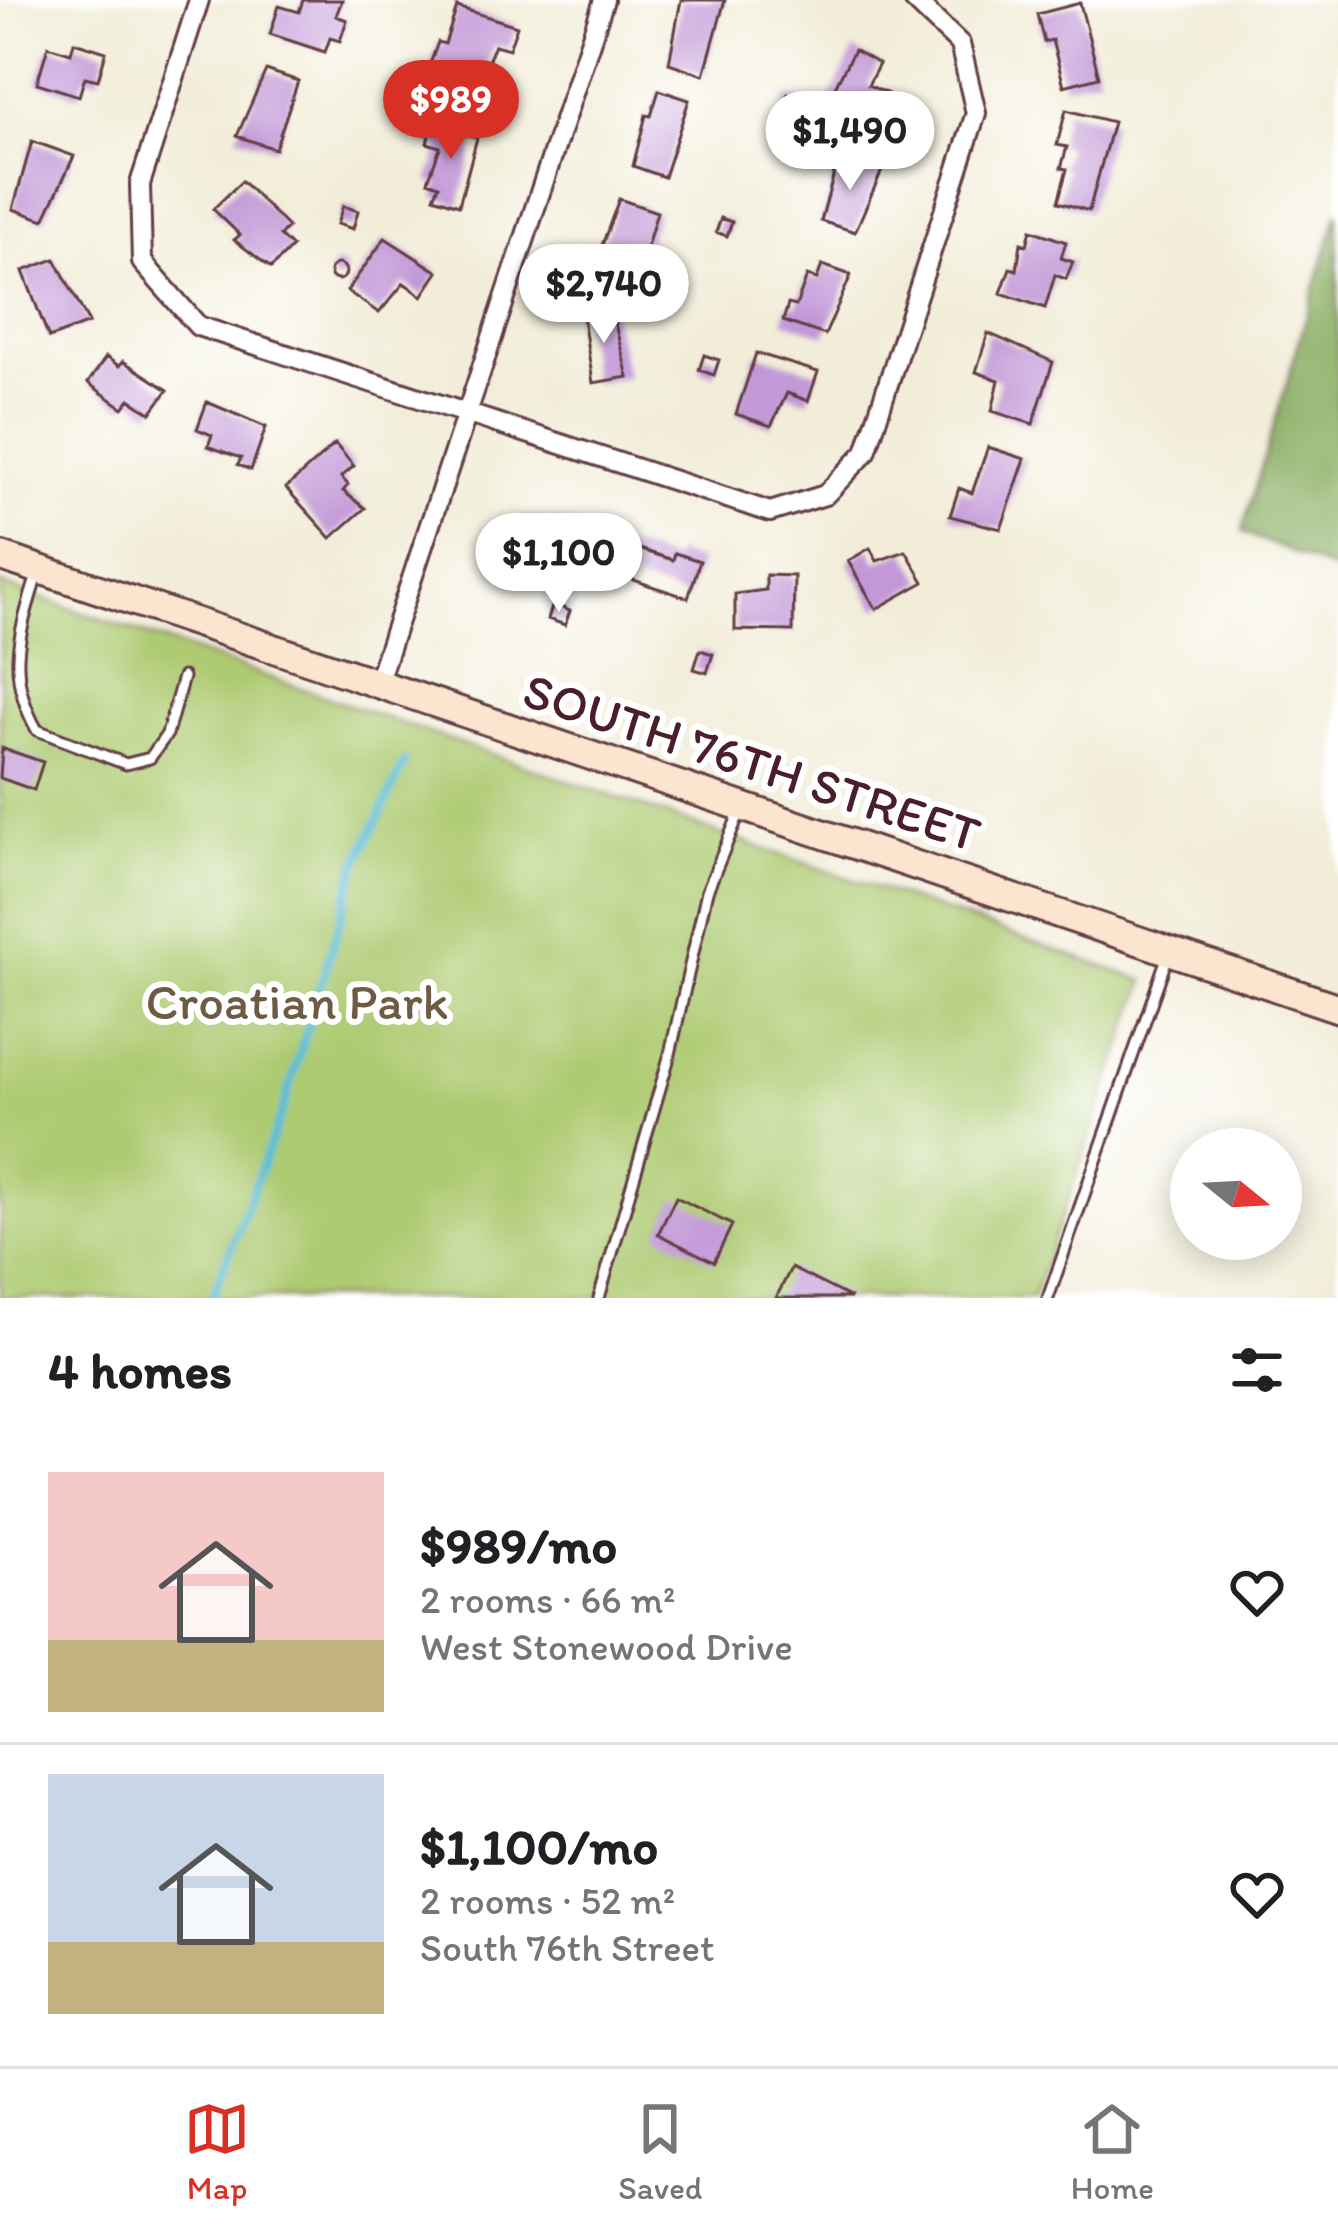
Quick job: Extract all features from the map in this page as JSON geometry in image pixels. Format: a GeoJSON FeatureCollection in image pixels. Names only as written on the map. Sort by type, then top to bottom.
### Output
{"type":"FeatureCollection","features":[{"type":"Feature","properties":{"kind":"main road","name":"SOUTH 76TH STREET"},"geometry":{"type":"LineString","coordinates":[[0,556],[376,687],[1338,1008]]}},
{"type":"Feature","properties":{"kind":"street"},"geometry":{"type":"LineString","coordinates":[[200,0],[140,184],[142,262],[198,326],[770,512],[825,494],[866,452],[976,113],[961,44],[914,0]]}},
{"type":"Feature","properties":{"kind":"street"},"geometry":{"type":"LineString","coordinates":[[376,687],[604,0]]}},
{"type":"Feature","properties":{"kind":"lane"},"geometry":{"type":"LineString","coordinates":[[38,569],[15,668],[23,704],[37,730],[126,764],[150,758],[167,734],[183,677]]}},
{"type":"Feature","properties":{"kind":"lane"},"geometry":{"type":"LineString","coordinates":[[599,1298],[670,1054],[707,891],[741,809]]}},
{"type":"Feature","properties":{"kind":"lane"},"geometry":{"type":"LineString","coordinates":[[1048,1298],[1169,952]]}},
{"type":"Feature","properties":{"kind":"green space"},"geometry":{"type":"Polygon","coordinates":[[[1338,211],[1338,572],[1242,532],[1338,211]]]}},
{"type":"Feature","properties":{"kind":"green space","name":"Croatian Park"},"geometry":{"type":"Polygon","coordinates":[[[0,584],[1145,981],[1033,1298],[0,1298],[0,584]]]}},
{"type":"Feature","properties":{"kind":"building"},"geometry":{"type":"Polygon","coordinates":[[[303,0],[342,0],[336,16],[347,20],[340,41],[330,38],[325,52],[270,34],[279,6],[299,12],[303,0]]]}},
{"type":"Feature","properties":{"kind":"building"},"geometry":{"type":"Polygon","coordinates":[[[681,0],[725,0],[704,75],[669,63],[681,0]]]}},
{"type":"Feature","properties":{"kind":"building"},"geometry":{"type":"Polygon","coordinates":[[[1080,3],[1099,77],[1064,86],[1052,40],[1044,42],[1037,14],[1080,3]]]}},
{"type":"Feature","properties":{"kind":"building"},"geometry":{"type":"Polygon","coordinates":[[[457,7],[517,26],[509,49],[495,45],[479,81],[430,64],[438,42],[445,44],[457,7]]]}},
{"type":"Feature","properties":{"kind":"building"},"geometry":{"type":"Polygon","coordinates":[[[74,42],[106,52],[98,80],[85,77],[79,96],[37,83],[48,46],[71,53],[74,42]]]}},
{"type":"Feature","properties":{"kind":"building"},"geometry":{"type":"Polygon","coordinates":[[[854,50],[879,64],[868,85],[904,101],[884,138],[823,110],[854,50]]]}},
{"type":"Feature","properties":{"kind":"building"},"geometry":{"type":"Polygon","coordinates":[[[266,70],[298,81],[275,149],[237,136],[266,70]]]}},
{"type":"Feature","properties":{"kind":"building"},"geometry":{"type":"Polygon","coordinates":[[[659,90],[689,100],[664,177],[633,166],[646,115],[651,116],[659,90]]]}},
{"type":"Feature","properties":{"kind":"building"},"geometry":{"type":"Polygon","coordinates":[[[788,94],[803,101],[796,115],[781,108],[788,94]]]}},
{"type":"Feature","properties":{"kind":"building"},"geometry":{"type":"Polygon","coordinates":[[[1066,110],[1113,122],[1089,211],[1058,202],[1067,169],[1061,168],[1067,147],[1057,145],[1066,110]]]}},
{"type":"Feature","properties":{"kind":"building"},"geometry":{"type":"Polygon","coordinates":[[[433,123],[477,138],[459,205],[434,197],[439,185],[428,181],[440,147],[427,143],[433,123]]]}},
{"type":"Feature","properties":{"kind":"building"},"geometry":{"type":"Polygon","coordinates":[[[32,141],[74,156],[44,220],[13,209],[32,141]]]}},
{"type":"Feature","properties":{"kind":"building"},"geometry":{"type":"Polygon","coordinates":[[[839,155],[883,168],[855,232],[821,221],[839,155]]]}},
{"type":"Feature","properties":{"kind":"building"},"geometry":{"type":"Polygon","coordinates":[[[242,181],[288,227],[280,236],[292,247],[271,268],[234,240],[240,235],[213,209],[242,181]]]}},
{"type":"Feature","properties":{"kind":"building"},"geometry":{"type":"Polygon","coordinates":[[[619,199],[657,212],[638,278],[604,267],[609,251],[601,248],[619,199]]]}},
{"type":"Feature","properties":{"kind":"building"},"geometry":{"type":"Polygon","coordinates":[[[343,206],[358,211],[353,229],[337,224],[343,206]]]}},
{"type":"Feature","properties":{"kind":"building"},"geometry":{"type":"Polygon","coordinates":[[[721,218],[732,222],[727,236],[716,232],[721,218]]]}},
{"type":"Feature","properties":{"kind":"building"},"geometry":{"type":"Polygon","coordinates":[[[1031,230],[1066,242],[1061,258],[1073,262],[1066,279],[1055,275],[1045,308],[1001,293],[1010,268],[1017,270],[1021,243],[1027,245],[1031,230]]]}},
{"type":"Feature","properties":{"kind":"building"},"geometry":{"type":"Polygon","coordinates":[[[385,238],[438,272],[422,296],[404,283],[379,313],[347,291],[385,238]]]}},
{"type":"Feature","properties":{"kind":"building"},"geometry":{"type":"Polygon","coordinates":[[[55,259],[89,323],[49,338],[23,271],[55,259]]]}},
{"type":"Feature","properties":{"kind":"building"},"geometry":{"type":"Polygon","coordinates":[[[338,264],[346,272],[338,280],[330,272],[338,264]]]}},
{"type":"Feature","properties":{"kind":"building"},"geometry":{"type":"Polygon","coordinates":[[[822,265],[851,275],[825,335],[783,321],[788,304],[796,306],[807,276],[817,279],[822,265]]]}},
{"type":"Feature","properties":{"kind":"building"},"geometry":{"type":"Polygon","coordinates":[[[611,308],[628,377],[593,383],[582,312],[611,308]]]}},
{"type":"Feature","properties":{"kind":"building"},"geometry":{"type":"Polygon","coordinates":[[[988,333],[1053,362],[1033,424],[992,411],[999,380],[976,372],[988,333]]]}},
{"type":"Feature","properties":{"kind":"building"},"geometry":{"type":"Polygon","coordinates":[[[756,353],[818,372],[808,401],[787,393],[771,426],[736,414],[756,353]]]}},
{"type":"Feature","properties":{"kind":"building"},"geometry":{"type":"Polygon","coordinates":[[[704,355],[719,360],[714,375],[699,370],[704,355]]]}},
{"type":"Feature","properties":{"kind":"building"},"geometry":{"type":"Polygon","coordinates":[[[106,357],[119,366],[123,361],[168,390],[151,413],[130,399],[123,408],[88,383],[106,357]]]}},
{"type":"Feature","properties":{"kind":"building"},"geometry":{"type":"Polygon","coordinates":[[[207,402],[266,427],[251,470],[238,465],[241,458],[208,446],[212,435],[197,429],[207,402]]]}},
{"type":"Feature","properties":{"kind":"building"},"geometry":{"type":"Polygon","coordinates":[[[335,444],[354,466],[341,477],[348,485],[343,491],[365,508],[331,538],[286,488],[335,444]]]}},
{"type":"Feature","properties":{"kind":"building"},"geometry":{"type":"Polygon","coordinates":[[[988,447],[1025,459],[1001,529],[950,516],[959,488],[972,493],[988,447]]]}},
{"type":"Feature","properties":{"kind":"building"},"geometry":{"type":"Polygon","coordinates":[[[528,517],[594,527],[581,569],[518,549],[528,517]]]}},
{"type":"Feature","properties":{"kind":"building"},"geometry":{"type":"Polygon","coordinates":[[[630,546],[673,560],[675,553],[700,561],[688,598],[621,576],[630,546]]]}},
{"type":"Feature","properties":{"kind":"building"},"geometry":{"type":"Polygon","coordinates":[[[870,548],[877,561],[906,551],[924,582],[876,609],[848,561],[870,548]]]}},
{"type":"Feature","properties":{"kind":"building"},"geometry":{"type":"Polygon","coordinates":[[[766,575],[794,576],[793,631],[735,630],[735,594],[766,590],[766,575]]]}},
{"type":"Feature","properties":{"kind":"building"},"geometry":{"type":"Polygon","coordinates":[[[553,604],[570,611],[565,625],[548,619],[553,604]]]}},
{"type":"Feature","properties":{"kind":"building"},"geometry":{"type":"Polygon","coordinates":[[[700,650],[713,654],[707,673],[694,669],[700,650]]]}},
{"type":"Feature","properties":{"kind":"building"},"geometry":{"type":"Polygon","coordinates":[[[2,748],[43,762],[34,790],[0,778],[2,748]]]}},
{"type":"Feature","properties":{"kind":"building"},"geometry":{"type":"Polygon","coordinates":[[[676,1197],[732,1225],[714,1262],[658,1234],[676,1197]]]}},
{"type":"Feature","properties":{"kind":"building"},"geometry":{"type":"Polygon","coordinates":[[[791,1268],[851,1298],[776,1298],[791,1268]]]}},
{"type":"Feature","properties":{"kind":"waterway"},"geometry":{"type":"LineString","coordinates":[[212,1298],[283,1109],[357,864],[405,762]]}}]}
